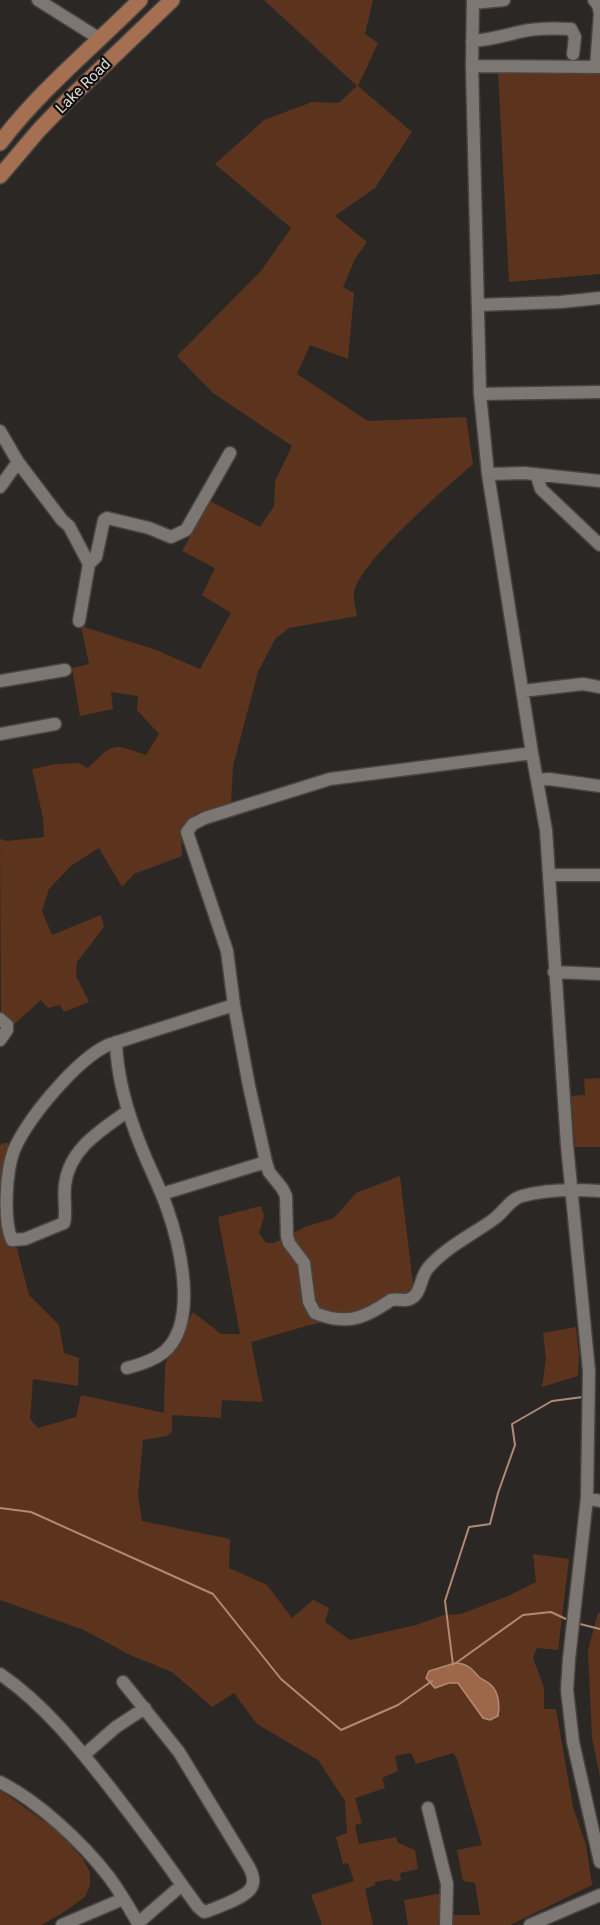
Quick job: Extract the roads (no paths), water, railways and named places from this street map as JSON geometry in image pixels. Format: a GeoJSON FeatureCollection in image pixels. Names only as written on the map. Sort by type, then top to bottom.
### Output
{"type":"FeatureCollection","features":[{"type":"Feature","properties":{"kind":"main road","name":"Lake Road"},"geometry":{"type":"LineString","coordinates":[[0,143],[52,85],[140,0]]}},
{"type":"Feature","properties":{"kind":"main road","name":"Lake Road"},"geometry":{"type":"LineString","coordinates":[[0,176],[39,130],[172,0]]}},
{"type":"Feature","properties":{"kind":"street"},"geometry":{"type":"LineString","coordinates":[[38,0],[100,39]]}},
{"type":"Feature","properties":{"kind":"street"},"geometry":{"type":"LineString","coordinates":[[504,0],[473,2],[472,66],[480,394],[488,474],[546,830],[554,972],[595,1460],[594,1500],[574,1609],[567,1690],[573,1742],[600,1862]]}},
{"type":"Feature","properties":{"kind":"street"},"geometry":{"type":"LineString","coordinates":[[472,66],[598,67],[600,13],[594,0]]}},
{"type":"Feature","properties":{"kind":"street"},"geometry":{"type":"LineString","coordinates":[[472,41],[498,38],[528,30],[571,29],[575,37],[573,54]]}},
{"type":"Feature","properties":{"kind":"street"},"geometry":{"type":"LineString","coordinates":[[478,305],[600,298]]}},
{"type":"Feature","properties":{"kind":"street"},"geometry":{"type":"LineString","coordinates":[[480,394],[600,392]]}},
{"type":"Feature","properties":{"kind":"street"},"geometry":{"type":"LineString","coordinates":[[0,431],[18,462],[69,526],[88,564],[78,621]]}},
{"type":"Feature","properties":{"kind":"street"},"geometry":{"type":"LineString","coordinates":[[88,564],[96,557],[104,520],[107,518],[149,528],[171,537],[186,530],[230,453]]}},
{"type":"Feature","properties":{"kind":"street"},"geometry":{"type":"LineString","coordinates":[[0,487],[18,462]]}},
{"type":"Feature","properties":{"kind":"street"},"geometry":{"type":"LineString","coordinates":[[488,474],[536,474],[600,481]]}},
{"type":"Feature","properties":{"kind":"street"},"geometry":{"type":"LineString","coordinates":[[536,474],[541,489],[600,545]]}},
{"type":"Feature","properties":{"kind":"street"},"geometry":{"type":"LineString","coordinates":[[0,681],[64,670]]}},
{"type":"Feature","properties":{"kind":"street"},"geometry":{"type":"LineString","coordinates":[[522,692],[584,684],[600,687]]}},
{"type":"Feature","properties":{"kind":"street"},"geometry":{"type":"LineString","coordinates":[[0,734],[55,724]]}},
{"type":"Feature","properties":{"kind":"street"},"geometry":{"type":"LineString","coordinates":[[532,753],[330,779],[204,818],[193,824],[187,832],[223,935],[249,1086],[266,1162],[269,1172],[286,1196],[287,1236],[289,1243],[304,1263],[312,1310],[324,1317],[341,1320],[364,1316],[381,1308],[394,1298],[405,1300],[417,1293],[428,1268],[458,1243],[494,1220],[519,1197],[571,1189],[600,1191]]}},
{"type":"Feature","properties":{"kind":"street"},"geometry":{"type":"LineString","coordinates":[[537,780],[549,779],[600,786]]}},
{"type":"Feature","properties":{"kind":"street"},"geometry":{"type":"LineString","coordinates":[[549,874],[600,875]]}},
{"type":"Feature","properties":{"kind":"street"},"geometry":{"type":"LineString","coordinates":[[554,972],[600,974]]}},
{"type":"Feature","properties":{"kind":"street"},"geometry":{"type":"LineString","coordinates":[[128,1112],[89,1139],[75,1157],[65,1181],[64,1223],[25,1239],[12,1240],[7,1203],[7,1179],[14,1151],[40,1109],[83,1061],[116,1042],[234,1005]]}},
{"type":"Feature","properties":{"kind":"street"},"geometry":{"type":"LineString","coordinates":[[0,1019],[6,1023],[7,1028],[0,1040]]}},
{"type":"Feature","properties":{"kind":"street"},"geometry":{"type":"LineString","coordinates":[[116,1042],[116,1061],[128,1112],[172,1224],[183,1281],[184,1311],[178,1331],[168,1348],[148,1361],[127,1368]]}},
{"type":"Feature","properties":{"kind":"street"},"geometry":{"type":"LineString","coordinates":[[162,1194],[266,1162]]}},
{"type":"Feature","properties":{"kind":"street"},"geometry":{"type":"LineString","coordinates":[[0,1674],[33,1699],[84,1755],[202,1911],[208,1911],[244,1895],[252,1888],[253,1874],[179,1752],[123,1682]]}},
{"type":"Feature","properties":{"kind":"street"},"geometry":{"type":"LineString","coordinates":[[84,1755],[116,1726],[145,1708]]}},
{"type":"Feature","properties":{"kind":"street"},"geometry":{"type":"LineString","coordinates":[[0,1782],[28,1799],[95,1861],[138,1924],[182,1885]]}},
{"type":"Feature","properties":{"kind":"street"},"geometry":{"type":"LineString","coordinates":[[428,1808],[447,1884],[446,1925]]}},
{"type":"Feature","properties":{"kind":"street"},"geometry":{"type":"LineString","coordinates":[[530,1925],[600,1895]]}},
{"type":"Feature","properties":{"kind":"street"},"geometry":{"type":"LineString","coordinates":[[62,1925],[123,1899]]}},
{"type":"Feature","properties":{"kind":"waterway"},"geometry":{"type":"LineString","coordinates":[[453,1665],[445,1601],[469,1527],[490,1524],[515,1445],[512,1424],[552,1401],[583,1397]]}},
{"type":"Feature","properties":{"kind":"waterway"},"geometry":{"type":"LineString","coordinates":[[0,1508],[31,1512],[213,1594],[281,1679],[341,1730],[398,1705],[432,1681]]}},
{"type":"Feature","properties":{"kind":"waterway"},"geometry":{"type":"LineString","coordinates":[[456,1663],[523,1615],[551,1612],[568,1620]]}},
{"type":"Feature","properties":{"kind":"waterway"},"geometry":{"type":"LineString","coordinates":[[576,1623],[600,1629]]}}]}
